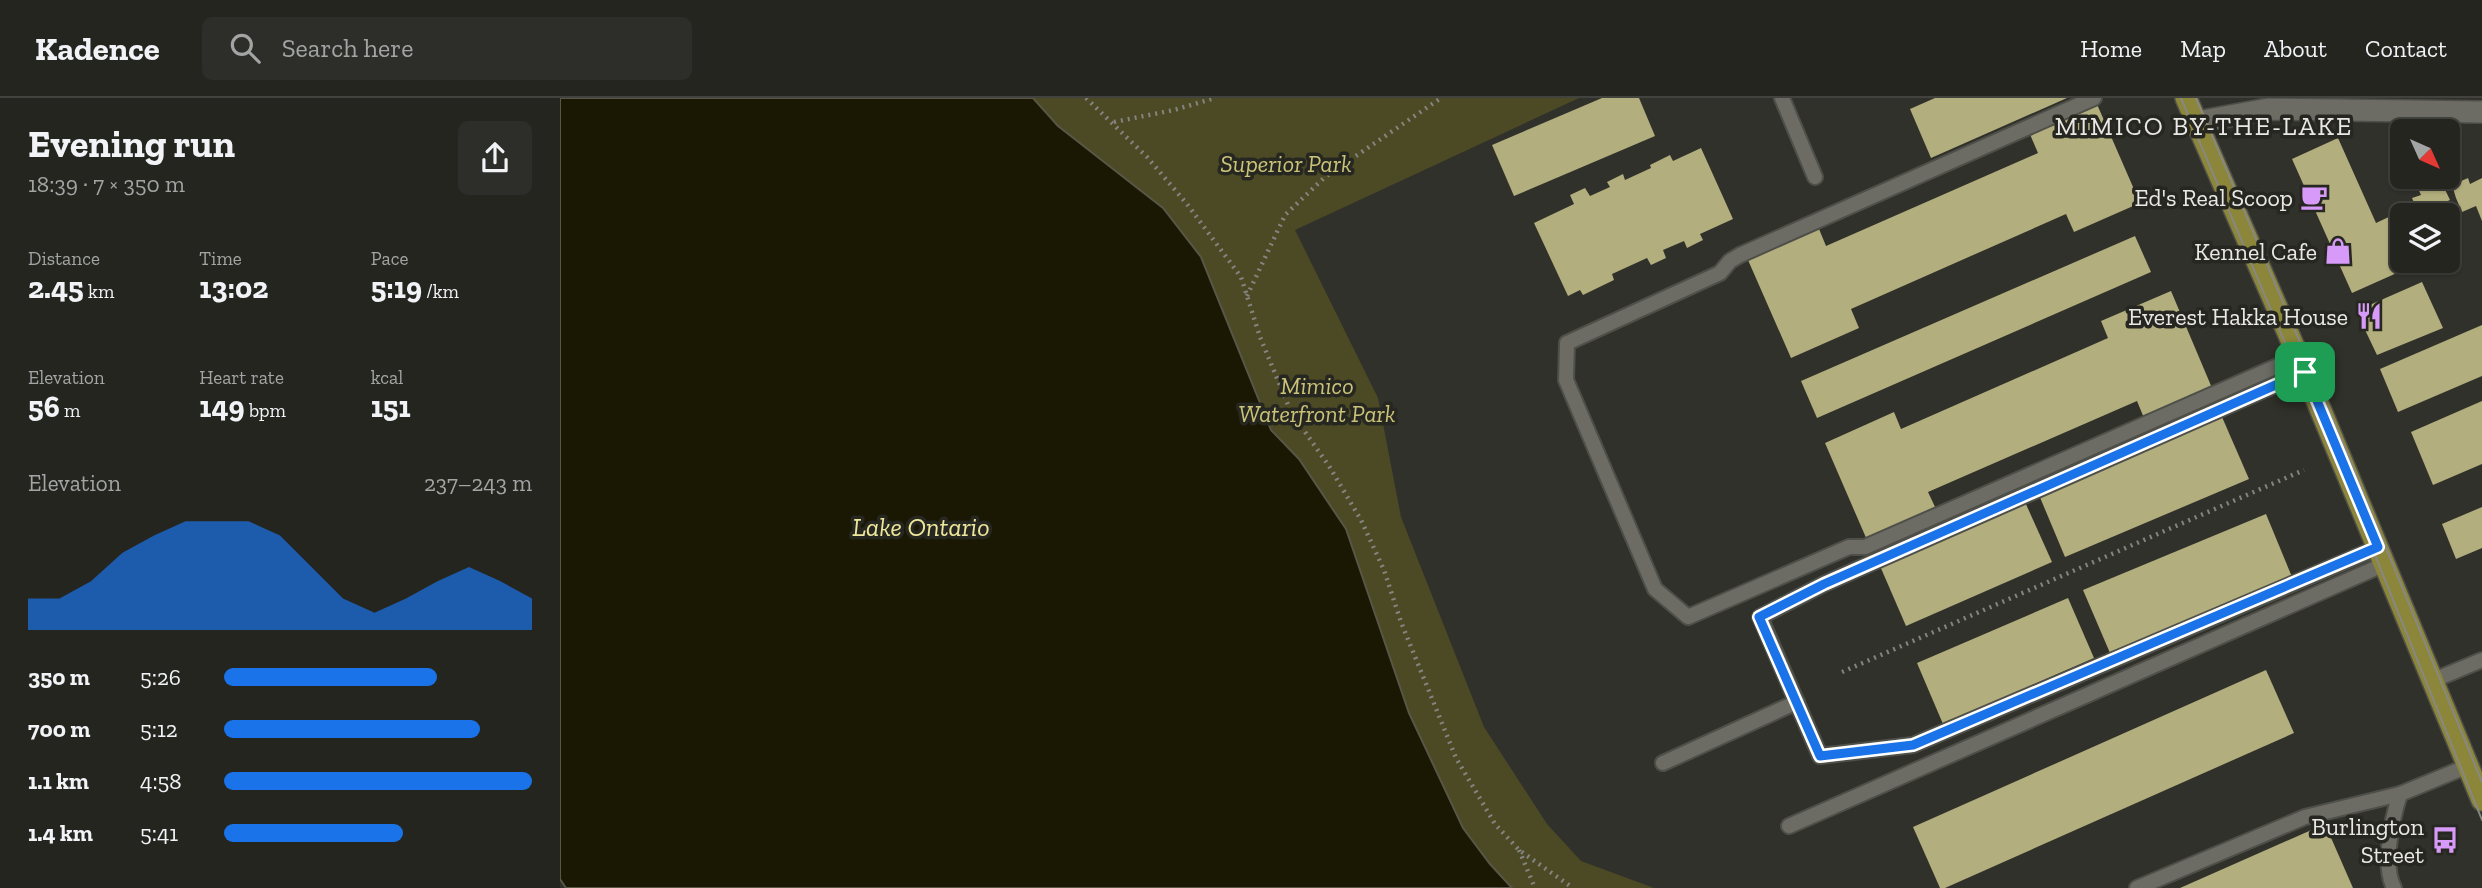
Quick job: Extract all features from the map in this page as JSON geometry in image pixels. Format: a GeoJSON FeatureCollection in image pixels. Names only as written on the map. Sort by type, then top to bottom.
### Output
{"type":"FeatureCollection","features":[{"type":"Feature","properties":{"kind":"main road"},"geometry":{"type":"LineString","coordinates":[[2186,98],[2302,365],[2482,800]]}},
{"type":"Feature","properties":{"kind":"street"},"geometry":{"type":"LineString","coordinates":[[2197,122],[2268,109],[2482,112]]}},
{"type":"Feature","properties":{"kind":"lane"},"geometry":{"type":"LineString","coordinates":[[1782,98],[1815,177]]}},
{"type":"Feature","properties":{"kind":"lane"},"geometry":{"type":"LineString","coordinates":[[2094,98],[1740,255],[1730,261],[1720,273],[1567,343],[1566,380],[1657,592],[1688,617],[1849,547],[1865,547],[2302,365]]}},
{"type":"Feature","properties":{"kind":"lane"},"geometry":{"type":"LineString","coordinates":[[2302,365],[1824,584],[1759,617],[1820,756],[1913,745],[2382,555]]}},
{"type":"Feature","properties":{"kind":"lane"},"geometry":{"type":"LineString","coordinates":[[1788,825],[2382,555]]}},
{"type":"Feature","properties":{"kind":"lane"},"geometry":{"type":"LineString","coordinates":[[2434,680],[2482,660]]}},
{"type":"Feature","properties":{"kind":"lane"},"geometry":{"type":"LineString","coordinates":[[1663,763],[1797,702]]}},
{"type":"Feature","properties":{"kind":"lane"},"geometry":{"type":"LineString","coordinates":[[2137,888],[2305,817],[2400,794],[2468,766]]}},
{"type":"Feature","properties":{"kind":"lane"},"geometry":{"type":"LineString","coordinates":[[2394,888],[2388,876],[2394,811],[2400,794]]}},
{"type":"Feature","properties":{"kind":"path"},"geometry":{"type":"LineString","coordinates":[[1086,98],[1147,157],[1187,204],[1241,277],[1273,372],[1291,412],[1342,488],[1384,570],[1401,622],[1456,758],[1495,824],[1519,850],[1573,888]]}},
{"type":"Feature","properties":{"kind":"path"},"geometry":{"type":"LineString","coordinates":[[1113,122],[1174,110],[1214,98]]}},
{"type":"Feature","properties":{"kind":"path"},"geometry":{"type":"LineString","coordinates":[[1247,296],[1284,215],[1325,177],[1441,98]]}},
{"type":"Feature","properties":{"kind":"path"},"geometry":{"type":"LineString","coordinates":[[1842,672],[2304,470]]}},
{"type":"Feature","properties":{"kind":"path"},"geometry":{"type":"LineString","coordinates":[[1519,850],[1534,886]]}},
{"type":"Feature","properties":{"kind":"green space","name":"Mimico Waterfront Park"},"geometry":{"type":"Polygon","coordinates":[[[1033,98],[1579,98],[1295,230],[1378,398],[1401,517],[1484,727],[1547,824],[1581,861],[1654,888],[1512,888],[1490,864],[1463,828],[1409,713],[1367,590],[1299,459],[1272,430],[1201,257],[1163,208],[1058,126],[1033,98]]]}},
{"type":"Feature","properties":{"kind":"water","name":"Lake Ontario"},"geometry":{"type":"Polygon","coordinates":[[[560,98],[1033,98],[1058,126],[1163,208],[1201,257],[1271,430],[1299,459],[1346,529],[1409,713],[1463,828],[1512,888],[566,888],[560,879],[560,98]]]}},
{"type":"Feature","properties":{"kind":"building"},"geometry":{"type":"Polygon","coordinates":[[[1602,98],[1639,98],[1655,136],[1514,196],[1492,145],[1602,98]]]}},
{"type":"Feature","properties":{"kind":"building"},"geometry":{"type":"Polygon","coordinates":[[[1935,98],[2067,98],[1931,158],[1910,109],[1935,98]]]}},
{"type":"Feature","properties":{"kind":"building"},"geometry":{"type":"Polygon","coordinates":[[[2096,102],[2140,203],[2074,232],[2066,214],[1851,309],[1859,328],[1791,358],[1748,260],[1819,229],[1826,246],[2038,153],[2029,132],[2096,102]]]}},
{"type":"Feature","properties":{"kind":"building"},"geometry":{"type":"Polygon","coordinates":[[[2338,138],[2376,223],[2390,216],[2390,273],[2397,273],[2352,293],[2292,159],[2338,138]]]}},
{"type":"Feature","properties":{"kind":"building"},"geometry":{"type":"Polygon","coordinates":[[[1701,148],[1733,219],[1700,234],[1703,240],[1687,248],[1684,241],[1663,250],[1666,258],[1651,265],[1647,258],[1612,274],[1614,280],[1583,295],[1580,290],[1568,296],[1534,223],[1574,204],[1570,195],[1585,188],[1590,196],[1610,187],[1607,182],[1623,174],[1625,180],[1651,168],[1650,165],[1670,155],[1673,161],[1701,148]]]}},
{"type":"Feature","properties":{"kind":"building"},"geometry":{"type":"Polygon","coordinates":[[[2468,178],[2470,184],[2482,178],[2482,221],[2476,206],[2462,212],[2453,189],[2460,189],[2460,182],[2468,178]]]}},
{"type":"Feature","properties":{"kind":"building"},"geometry":{"type":"Polygon","coordinates":[[[2418,189],[2445,189],[2450,200],[2443,203],[2414,203],[2412,198],[2421,195],[2418,189]]]}},
{"type":"Feature","properties":{"kind":"building"},"geometry":{"type":"Polygon","coordinates":[[[2135,236],[2151,272],[1817,418],[1801,381],[2135,236]]]}},
{"type":"Feature","properties":{"kind":"building"},"geometry":{"type":"Polygon","coordinates":[[[2422,282],[2443,328],[2377,355],[2356,311],[2422,282]]]}},
{"type":"Feature","properties":{"kind":"building"},"geometry":{"type":"Polygon","coordinates":[[[2171,291],[2212,388],[2144,418],[2137,401],[1928,492],[1936,509],[1867,540],[1825,443],[1894,412],[1901,429],[2108,338],[2101,321],[2171,291]]]}},
{"type":"Feature","properties":{"kind":"building"},"geometry":{"type":"Polygon","coordinates":[[[2482,325],[2482,376],[2398,412],[2380,369],[2482,325]]]}},
{"type":"Feature","properties":{"kind":"building"},"geometry":{"type":"Polygon","coordinates":[[[2482,401],[2482,464],[2433,485],[2411,432],[2482,401]]]}},
{"type":"Feature","properties":{"kind":"building"},"geometry":{"type":"Polygon","coordinates":[[[2222,417],[2249,479],[2065,557],[2039,495],[2222,417]]]}},
{"type":"Feature","properties":{"kind":"building"},"geometry":{"type":"Polygon","coordinates":[[[2025,502],[2052,562],[1906,626],[1880,566],[2025,502]]]}},
{"type":"Feature","properties":{"kind":"building"},"geometry":{"type":"Polygon","coordinates":[[[2482,507],[2482,548],[2456,559],[2442,524],[2482,507]]]}},
{"type":"Feature","properties":{"kind":"building"},"geometry":{"type":"Polygon","coordinates":[[[2266,514],[2292,577],[2110,653],[2083,590],[2266,514]]]}},
{"type":"Feature","properties":{"kind":"building"},"geometry":{"type":"Polygon","coordinates":[[[2068,598],[2094,658],[1943,724],[1917,663],[2068,598]]]}},
{"type":"Feature","properties":{"kind":"building"},"geometry":{"type":"Polygon","coordinates":[[[2266,670],[2294,733],[1940,888],[1913,827],[2266,670]]]}},
{"type":"Feature","properties":{"kind":"building"},"geometry":{"type":"Polygon","coordinates":[[[2325,824],[2353,888],[2180,888],[2325,824]]]}},
{"type":"Feature","properties":{"kind":"tram line"},"geometry":{"type":"LineString","coordinates":[[2181,98],[2373,550],[2482,820]]}},
{"type":"Feature","properties":{"kind":"tram line"},"geometry":{"type":"LineString","coordinates":[[2196,98],[2345,448],[2482,782]]}},
{"type":"Feature","properties":{"kind":"place","name":"Ed's Real Scoop"},"geometry":{"type":"Point","coordinates":[2314,197]}},
{"type":"Feature","properties":{"kind":"place","name":"Kennel Cafe"},"geometry":{"type":"Point","coordinates":[2338,251]}},
{"type":"Feature","properties":{"kind":"place","name":"Everest Hakka House"},"geometry":{"type":"Point","coordinates":[2369,316]}},
{"type":"Feature","properties":{"kind":"place","name":"Burlington Street"},"geometry":{"type":"Point","coordinates":[2445,840]}},
{"type":"Feature","properties":{"kind":"district","name":"MIMICO BY-THE-LAKE"},"geometry":{"type":"Point","coordinates":[2204,126]}},
{"type":"Feature","properties":{"kind":"route"},"geometry":{"type":"LineString","coordinates":[[2305,372],[2378,547],[1913,745],[1820,756],[1759,617],[1824,584],[2305,372]]}},
{"type":"Feature","properties":{"kind":"park label","name":"Superior Park"},"geometry":{"type":"Point","coordinates":[1286,163]}}]}
